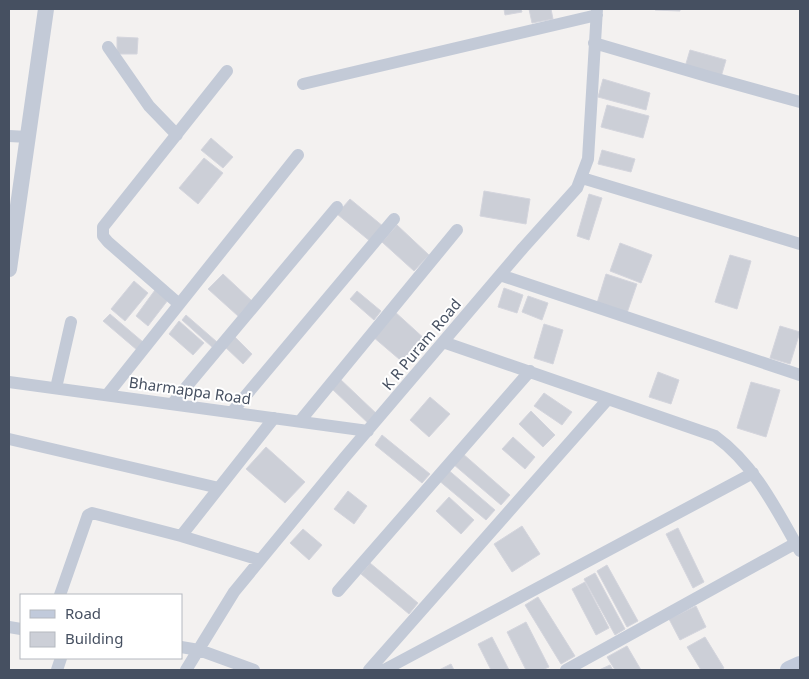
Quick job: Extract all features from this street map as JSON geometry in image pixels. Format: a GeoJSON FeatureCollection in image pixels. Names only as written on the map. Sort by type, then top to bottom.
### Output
{"type":"FeatureCollection","features":[{"type":"Feature","properties":{"kind":"main road"},"geometry":{"type":"LineString","coordinates":[[789,670],[800,665]]}},
{"type":"Feature","properties":{"kind":"street"},"geometry":{"type":"LineString","coordinates":[[9,269],[46,9]]}},
{"type":"Feature","properties":{"kind":"street"},"geometry":{"type":"LineString","coordinates":[[302,84],[597,12]]}},
{"type":"Feature","properties":{"kind":"street","name":"K R Puram Road"},"geometry":{"type":"LineString","coordinates":[[186,670],[234,592],[443,342],[577,188],[588,159],[597,12]]}},
{"type":"Feature","properties":{"kind":"street"},"geometry":{"type":"LineString","coordinates":[[594,43],[800,102]]}},
{"type":"Feature","properties":{"kind":"street"},"geometry":{"type":"LineString","coordinates":[[108,47],[149,106],[177,134]]}},
{"type":"Feature","properties":{"kind":"street"},"geometry":{"type":"LineString","coordinates":[[179,304],[108,242],[103,236],[103,227],[227,72]]}},
{"type":"Feature","properties":{"kind":"street"},"geometry":{"type":"LineString","coordinates":[[9,136],[28,137]]}},
{"type":"Feature","properties":{"kind":"street"},"geometry":{"type":"LineString","coordinates":[[106,395],[298,155]]}},
{"type":"Feature","properties":{"kind":"street"},"geometry":{"type":"LineString","coordinates":[[582,178],[800,244]]}},
{"type":"Feature","properties":{"kind":"street"},"geometry":{"type":"LineString","coordinates":[[172,404],[337,207]]}},
{"type":"Feature","properties":{"kind":"street"},"geometry":{"type":"LineString","coordinates":[[232,412],[394,219]]}},
{"type":"Feature","properties":{"kind":"street"},"geometry":{"type":"LineString","coordinates":[[300,421],[457,230]]}},
{"type":"Feature","properties":{"kind":"street"},"geometry":{"type":"LineString","coordinates":[[500,275],[800,375]]}},
{"type":"Feature","properties":{"kind":"street"},"geometry":{"type":"LineString","coordinates":[[56,388],[71,322]]}},
{"type":"Feature","properties":{"kind":"street"},"geometry":{"type":"LineString","coordinates":[[443,342],[715,436],[729,446],[758,478],[798,547],[566,670]]}},
{"type":"Feature","properties":{"kind":"street"},"geometry":{"type":"LineString","coordinates":[[338,591],[530,372]]}},
{"type":"Feature","properties":{"kind":"street","name":"Bharmappa Road"},"geometry":{"type":"LineString","coordinates":[[9,382],[368,431]]}},
{"type":"Feature","properties":{"kind":"street"},"geometry":{"type":"LineString","coordinates":[[369,670],[608,399]]}},
{"type":"Feature","properties":{"kind":"street"},"geometry":{"type":"LineString","coordinates":[[181,536],[274,418]]}},
{"type":"Feature","properties":{"kind":"street"},"geometry":{"type":"LineString","coordinates":[[9,439],[219,488]]}},
{"type":"Feature","properties":{"kind":"street"},"geometry":{"type":"LineString","coordinates":[[384,670],[753,473]]}},
{"type":"Feature","properties":{"kind":"street"},"geometry":{"type":"LineString","coordinates":[[60,594],[92,513],[181,536],[260,560]]}},
{"type":"Feature","properties":{"kind":"street"},"geometry":{"type":"LineString","coordinates":[[182,647],[199,650],[254,670]]}},
{"type":"Feature","properties":{"kind":"building"},"geometry":{"type":"Polygon","coordinates":[[[504,9],[521,9],[522,12],[505,15],[504,9]]]}},
{"type":"Feature","properties":{"kind":"building"},"geometry":{"type":"Polygon","coordinates":[[[529,9],[551,9],[553,19],[532,23],[529,9]]]}},
{"type":"Feature","properties":{"kind":"building"},"geometry":{"type":"Polygon","coordinates":[[[680,9],[680,11],[655,10],[680,9]]]}},
{"type":"Feature","properties":{"kind":"building"},"geometry":{"type":"Polygon","coordinates":[[[117,37],[138,38],[137,54],[117,54],[117,37]]]}},
{"type":"Feature","properties":{"kind":"building"},"geometry":{"type":"Polygon","coordinates":[[[690,50],[726,60],[721,77],[685,67],[690,50]]]}},
{"type":"Feature","properties":{"kind":"building"},"geometry":{"type":"Polygon","coordinates":[[[603,79],[650,93],[646,110],[598,97],[603,79]]]}},
{"type":"Feature","properties":{"kind":"building"},"geometry":{"type":"Polygon","coordinates":[[[607,105],[649,116],[643,138],[601,127],[607,105]]]}},
{"type":"Feature","properties":{"kind":"building"},"geometry":{"type":"Polygon","coordinates":[[[211,138],[233,157],[223,168],[201,150],[211,138]]]}},
{"type":"Feature","properties":{"kind":"building"},"geometry":{"type":"Polygon","coordinates":[[[602,150],[635,159],[631,172],[598,164],[602,150]]]}},
{"type":"Feature","properties":{"kind":"building"},"geometry":{"type":"Polygon","coordinates":[[[204,158],[223,173],[198,204],[179,188],[204,158]]]}},
{"type":"Feature","properties":{"kind":"building"},"geometry":{"type":"Polygon","coordinates":[[[484,191],[530,199],[526,224],[480,216],[484,191]]]}},
{"type":"Feature","properties":{"kind":"building"},"geometry":{"type":"Polygon","coordinates":[[[589,194],[602,198],[589,240],[577,236],[589,194]]]}},
{"type":"Feature","properties":{"kind":"building"},"geometry":{"type":"Polygon","coordinates":[[[350,199],[384,227],[371,242],[337,214],[350,199]]]}},
{"type":"Feature","properties":{"kind":"building"},"geometry":{"type":"Polygon","coordinates":[[[397,225],[429,255],[414,271],[382,242],[397,225]]]}},
{"type":"Feature","properties":{"kind":"building"},"geometry":{"type":"Polygon","coordinates":[[[620,243],[652,255],[641,283],[610,271],[620,243]]]}},
{"type":"Feature","properties":{"kind":"building"},"geometry":{"type":"Polygon","coordinates":[[[730,255],[751,261],[737,309],[715,302],[730,255]]]}},
{"type":"Feature","properties":{"kind":"building"},"geometry":{"type":"Polygon","coordinates":[[[223,274],[252,301],[238,316],[208,289],[223,274]]]}},
{"type":"Feature","properties":{"kind":"building"},"geometry":{"type":"Polygon","coordinates":[[[606,274],[637,284],[627,313],[597,303],[606,274]]]}},
{"type":"Feature","properties":{"kind":"building"},"geometry":{"type":"Polygon","coordinates":[[[134,281],[148,293],[125,321],[111,309],[134,281]]]}},
{"type":"Feature","properties":{"kind":"building"},"geometry":{"type":"Polygon","coordinates":[[[504,288],[523,295],[517,313],[498,307],[504,288]]]}},
{"type":"Feature","properties":{"kind":"building"},"geometry":{"type":"Polygon","coordinates":[[[155,290],[168,300],[148,326],[136,316],[155,290]]]}},
{"type":"Feature","properties":{"kind":"building"},"geometry":{"type":"Polygon","coordinates":[[[357,291],[381,311],[374,320],[350,299],[357,291]]]}},
{"type":"Feature","properties":{"kind":"building"},"geometry":{"type":"Polygon","coordinates":[[[528,296],[548,303],[542,320],[522,312],[528,296]]]}},
{"type":"Feature","properties":{"kind":"building"},"geometry":{"type":"Polygon","coordinates":[[[394,311],[427,341],[406,365],[372,336],[394,311]]]}},
{"type":"Feature","properties":{"kind":"building"},"geometry":{"type":"Polygon","coordinates":[[[110,314],[143,342],[137,350],[103,321],[110,314]]]}},
{"type":"Feature","properties":{"kind":"building"},"geometry":{"type":"Polygon","coordinates":[[[186,315],[217,342],[212,347],[182,320],[186,315]]]}},
{"type":"Feature","properties":{"kind":"building"},"geometry":{"type":"Polygon","coordinates":[[[179,321],[204,343],[193,355],[169,334],[179,321]]]}},
{"type":"Feature","properties":{"kind":"building"},"geometry":{"type":"Polygon","coordinates":[[[544,324],[563,330],[553,364],[534,358],[544,324]]]}},
{"type":"Feature","properties":{"kind":"building"},"geometry":{"type":"Polygon","coordinates":[[[780,326],[800,332],[790,364],[770,358],[780,326]]]}},
{"type":"Feature","properties":{"kind":"building"},"geometry":{"type":"Polygon","coordinates":[[[233,335],[252,354],[243,364],[223,345],[233,335]]]}},
{"type":"Feature","properties":{"kind":"building"},"geometry":{"type":"Polygon","coordinates":[[[658,372],[679,380],[671,404],[649,397],[658,372]]]}},
{"type":"Feature","properties":{"kind":"building"},"geometry":{"type":"Polygon","coordinates":[[[339,378],[379,416],[370,425],[330,387],[339,378]]]}},
{"type":"Feature","properties":{"kind":"building"},"geometry":{"type":"Polygon","coordinates":[[[751,382],[780,390],[766,437],[737,428],[751,382]]]}},
{"type":"Feature","properties":{"kind":"building"},"geometry":{"type":"Polygon","coordinates":[[[544,393],[572,412],[562,425],[534,406],[544,393]]]}},
{"type":"Feature","properties":{"kind":"building"},"geometry":{"type":"Polygon","coordinates":[[[430,397],[450,414],[429,437],[410,420],[430,397]]]}},
{"type":"Feature","properties":{"kind":"building"},"geometry":{"type":"Polygon","coordinates":[[[531,411],[555,435],[543,447],[519,424],[531,411]]]}},
{"type":"Feature","properties":{"kind":"building"},"geometry":{"type":"Polygon","coordinates":[[[382,435],[430,474],[422,483],[375,445],[382,435]]]}},
{"type":"Feature","properties":{"kind":"building"},"geometry":{"type":"Polygon","coordinates":[[[513,437],[535,457],[525,469],[502,449],[513,437]]]}},
{"type":"Feature","properties":{"kind":"building"},"geometry":{"type":"Polygon","coordinates":[[[266,447],[305,482],[285,503],[246,469],[266,447]]]}},
{"type":"Feature","properties":{"kind":"building"},"geometry":{"type":"Polygon","coordinates":[[[462,453],[510,495],[501,505],[453,464],[462,453]]]}},
{"type":"Feature","properties":{"kind":"building"},"geometry":{"type":"Polygon","coordinates":[[[446,468],[495,510],[486,520],[437,479],[446,468]]]}},
{"type":"Feature","properties":{"kind":"building"},"geometry":{"type":"Polygon","coordinates":[[[348,491],[367,506],[354,524],[334,509],[348,491]]]}},
{"type":"Feature","properties":{"kind":"building"},"geometry":{"type":"Polygon","coordinates":[[[449,497],[474,520],[461,534],[436,511],[449,497]]]}},
{"type":"Feature","properties":{"kind":"building"},"geometry":{"type":"Polygon","coordinates":[[[522,526],[540,554],[512,572],[494,544],[522,526]]]}},
{"type":"Feature","properties":{"kind":"building"},"geometry":{"type":"Polygon","coordinates":[[[678,528],[704,582],[693,588],[666,534],[678,528]]]}},
{"type":"Feature","properties":{"kind":"building"},"geometry":{"type":"Polygon","coordinates":[[[303,529],[322,545],[309,560],[290,543],[303,529]]]}},
{"type":"Feature","properties":{"kind":"building"},"geometry":{"type":"Polygon","coordinates":[[[370,563],[418,603],[409,614],[361,574],[370,563]]]}},
{"type":"Feature","properties":{"kind":"building"},"geometry":{"type":"Polygon","coordinates":[[[607,565],[638,621],[627,627],[597,571],[607,565]]]}},
{"type":"Feature","properties":{"kind":"building"},"geometry":{"type":"Polygon","coordinates":[[[595,573],[625,629],[615,635],[584,579],[595,573]]]}},
{"type":"Feature","properties":{"kind":"building"},"geometry":{"type":"Polygon","coordinates":[[[585,582],[609,628],[596,635],[572,589],[585,582]]]}},
{"type":"Feature","properties":{"kind":"building"},"geometry":{"type":"Polygon","coordinates":[[[538,597],[575,656],[561,664],[525,605],[538,597]]]}},
{"type":"Feature","properties":{"kind":"building"},"geometry":{"type":"Polygon","coordinates":[[[696,606],[706,627],[680,640],[669,619],[696,606]]]}},
{"type":"Feature","properties":{"kind":"building"},"geometry":{"type":"Polygon","coordinates":[[[526,622],[549,667],[542,670],[526,670],[507,632],[526,622]]]}},
{"type":"Feature","properties":{"kind":"building"},"geometry":{"type":"Polygon","coordinates":[[[492,637],[509,670],[491,670],[478,644],[492,637]]]}},
{"type":"Feature","properties":{"kind":"building"},"geometry":{"type":"Polygon","coordinates":[[[705,637],[724,668],[720,670],[701,670],[687,647],[705,637]]]}},
{"type":"Feature","properties":{"kind":"building"},"geometry":{"type":"Polygon","coordinates":[[[627,646],[641,670],[615,670],[607,657],[627,646]]]}},
{"type":"Feature","properties":{"kind":"building"},"geometry":{"type":"Polygon","coordinates":[[[451,664],[454,670],[439,670],[451,664]]]}},
{"type":"Feature","properties":{"kind":"building"},"geometry":{"type":"Polygon","coordinates":[[[610,665],[613,670],[599,670],[610,665]]]}}]}
